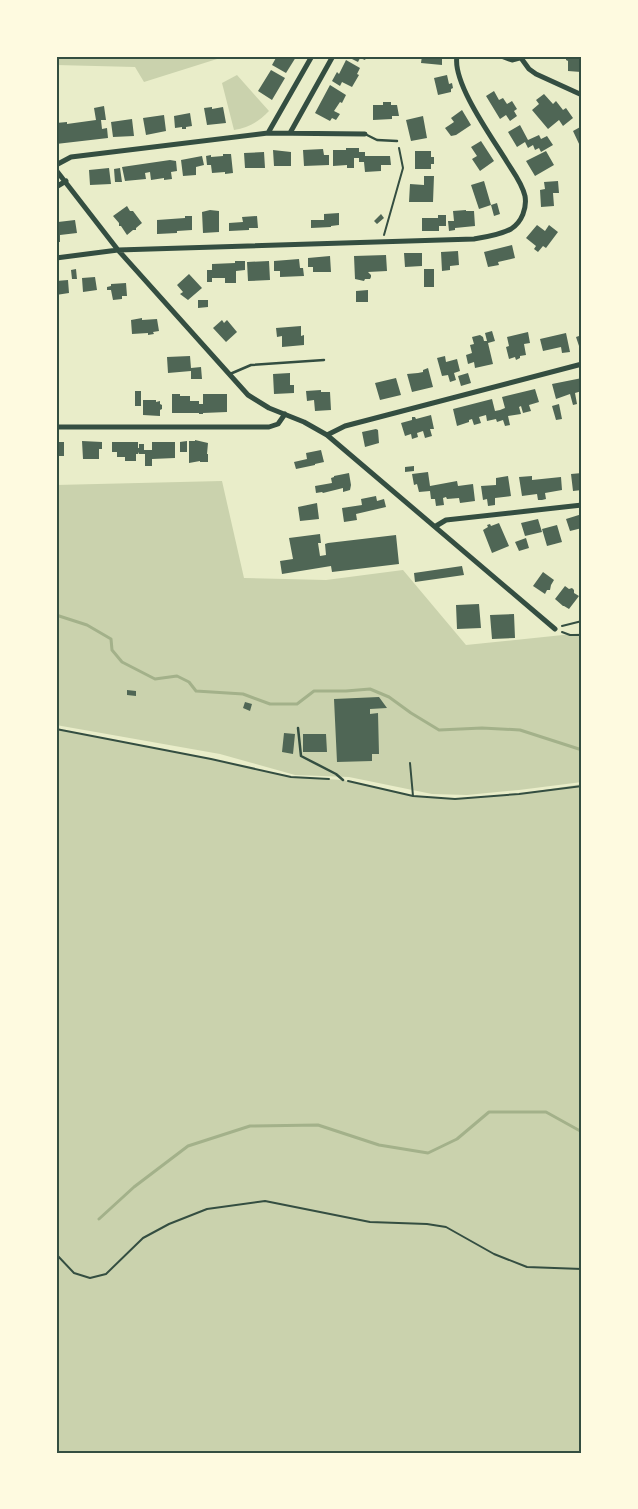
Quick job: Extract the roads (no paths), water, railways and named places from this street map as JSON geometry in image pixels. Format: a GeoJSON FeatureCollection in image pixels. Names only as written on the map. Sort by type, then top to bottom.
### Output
{"type":"FeatureCollection","features":[{"type":"Feature","properties":{"kind":"street"},"geometry":{"type":"LineString","coordinates":[[268,133],[312,56]]}},
{"type":"Feature","properties":{"kind":"street"},"geometry":{"type":"LineString","coordinates":[[290,133],[333,56]]}},
{"type":"Feature","properties":{"kind":"street"},"geometry":{"type":"LineString","coordinates":[[56,258],[118,250],[474,239],[497,234],[511,228],[520,220],[526,207],[520,182],[480,118],[462,84],[456,62],[457,56]]}},
{"type":"Feature","properties":{"kind":"street"},"geometry":{"type":"LineString","coordinates":[[501,56],[512,60],[522,57],[529,69],[536,74],[582,95]]}},
{"type":"Feature","properties":{"kind":"street"},"geometry":{"type":"LineString","coordinates":[[56,166],[71,157],[268,133],[365,134]]}},
{"type":"Feature","properties":{"kind":"street"},"geometry":{"type":"LineString","coordinates":[[56,170],[118,250],[248,395],[258,403],[286,414],[327,435],[555,629]]}},
{"type":"Feature","properties":{"kind":"street"},"geometry":{"type":"LineString","coordinates":[[56,187],[66,181]]}},
{"type":"Feature","properties":{"kind":"street"},"geometry":{"type":"LineString","coordinates":[[327,435],[345,426],[582,364]]}},
{"type":"Feature","properties":{"kind":"street"},"geometry":{"type":"LineString","coordinates":[[56,427],[269,427],[278,424],[286,414]]}},
{"type":"Feature","properties":{"kind":"street"},"geometry":{"type":"LineString","coordinates":[[436,526],[446,520],[582,504]]}},
{"type":"Feature","properties":{"kind":"lane"},"geometry":{"type":"LineString","coordinates":[[365,134],[377,140],[398,141]]}},
{"type":"Feature","properties":{"kind":"lane"},"geometry":{"type":"LineString","coordinates":[[229,374],[251,365],[324,360]]}},
{"type":"Feature","properties":{"kind":"lane"},"geometry":{"type":"LineString","coordinates":[[298,728],[301,756],[336,774],[343,780]]}},
{"type":"Feature","properties":{"kind":"waterway"},"geometry":{"type":"LineString","coordinates":[[56,615],[87,625],[111,639],[112,650],[122,662],[155,679],[177,676],[189,682],[196,691],[243,694],[270,704],[297,704],[314,691],[370,689],[389,697],[439,730],[482,728],[520,730],[582,750]]}},
{"type":"Feature","properties":{"kind":"waterway"},"geometry":{"type":"LineString","coordinates":[[99,1219],[134,1187],[188,1146],[250,1126],[318,1125],[379,1145],[428,1153],[457,1139],[489,1112],[546,1112],[582,1132]]}}]}
